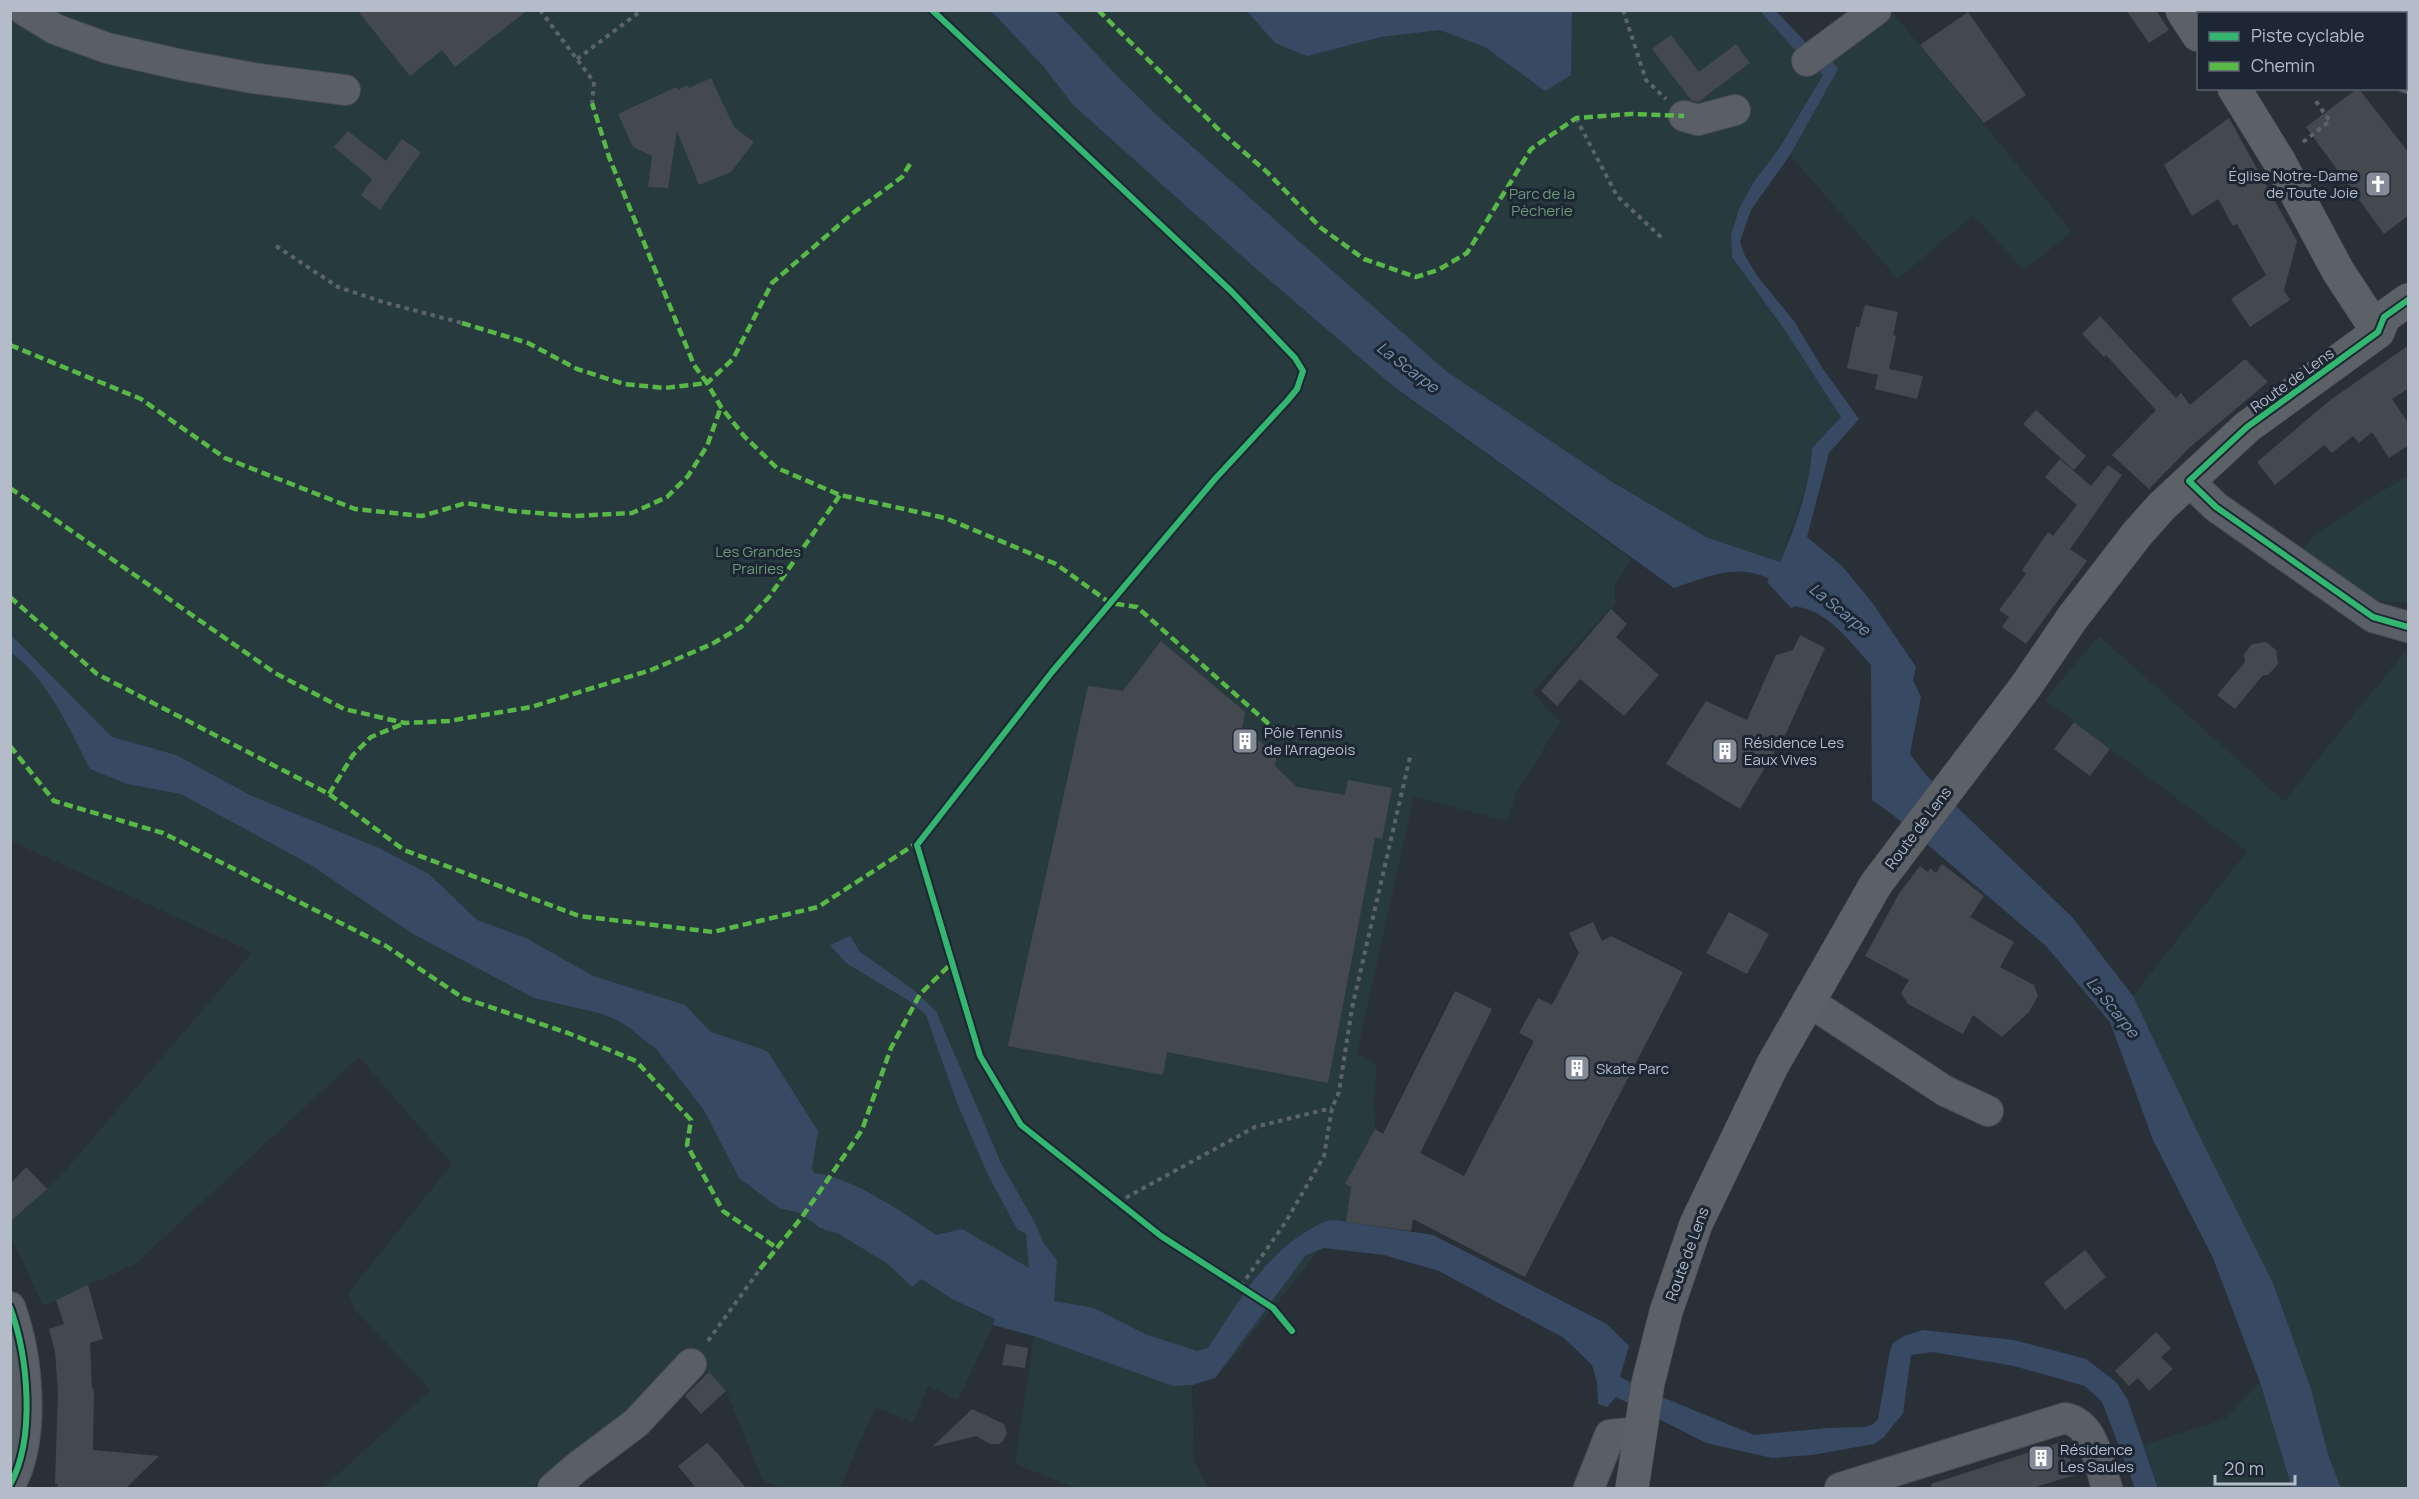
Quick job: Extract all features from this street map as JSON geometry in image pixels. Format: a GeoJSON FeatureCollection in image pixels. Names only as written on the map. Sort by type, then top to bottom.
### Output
{"type":"FeatureCollection","features":[{"type":"Feature","properties":{"kind":"main road"},"geometry":{"type":"LineString","coordinates":[[2182,10],[2197,32]]}},
{"type":"Feature","properties":{"kind":"main road"},"geometry":{"type":"LineString","coordinates":[[2235,90],[2279,161],[2337,271],[2340,293],[2382,334]]}},
{"type":"Feature","properties":{"kind":"main road","name":"Route de Lens"},"geometry":{"type":"LineString","coordinates":[[1632,1488],[1635,1416],[1666,1312],[1696,1224],[1772,1066],[1876,884],[2026,686],[2073,616],[2137,534],[2247,427],[2382,334],[2384,318],[2409,300]]}},
{"type":"Feature","properties":{"kind":"street"},"geometry":{"type":"LineString","coordinates":[[24,10],[55,29],[106,48],[253,78],[345,90]]}},
{"type":"Feature","properties":{"kind":"street"},"geometry":{"type":"LineString","coordinates":[[1814,56],[1876,10]]}},
{"type":"Feature","properties":{"kind":"street"},"geometry":{"type":"LineString","coordinates":[[1684,116],[1698,120],[1735,110]]}},
{"type":"Feature","properties":{"kind":"street"},"geometry":{"type":"LineString","coordinates":[[2189,481],[2216,507],[2373,617],[2409,627]]}},
{"type":"Feature","properties":{"kind":"street"},"geometry":{"type":"LineString","coordinates":[[1808,1001],[1945,1091],[1989,1112]]}},
{"type":"Feature","properties":{"kind":"street"},"geometry":{"type":"LineString","coordinates":[[10,1307],[22,1347],[27,1397],[22,1449],[16,1475],[10,1485]]}},
{"type":"Feature","properties":{"kind":"street"},"geometry":{"type":"LineString","coordinates":[[553,1488],[636,1423],[691,1364]]}},
{"type":"Feature","properties":{"kind":"street"},"geometry":{"type":"LineString","coordinates":[[1589,1488],[1635,1416]]}},
{"type":"Feature","properties":{"kind":"street"},"geometry":{"type":"LineString","coordinates":[[1840,1488],[2065,1418],[2076,1420],[2090,1437],[2107,1488]]}},
{"type":"Feature","properties":{"kind":"path"},"geometry":{"type":"LineString","coordinates":[[540,10],[594,82],[592,103]]}},
{"type":"Feature","properties":{"kind":"path"},"geometry":{"type":"LineString","coordinates":[[577,59],[642,10]]}},
{"type":"Feature","properties":{"kind":"path"},"geometry":{"type":"LineString","coordinates":[[1623,10],[1646,80],[1684,116]]}},
{"type":"Feature","properties":{"kind":"path"},"geometry":{"type":"LineString","coordinates":[[2299,145],[2330,121],[2315,100]]}},
{"type":"Feature","properties":{"kind":"path"},"geometry":{"type":"LineString","coordinates":[[1576,118],[1617,196],[1663,239]]}},
{"type":"Feature","properties":{"kind":"path"},"geometry":{"type":"LineString","coordinates":[[276,246],[338,286],[383,302],[462,323]]}},
{"type":"Feature","properties":{"kind":"path"},"geometry":{"type":"LineString","coordinates":[[1241,1286],[1285,1223],[1323,1156],[1332,1108],[1339,1092],[1352,1008],[1410,757]]}},
{"type":"Feature","properties":{"kind":"path"},"geometry":{"type":"LineString","coordinates":[[1118,1202],[1255,1127],[1332,1108]]}},
{"type":"Feature","properties":{"kind":"path"},"geometry":{"type":"LineString","coordinates":[[691,1364],[760,1269]]}},
{"type":"Feature","properties":{"kind":"green space","name":"Les Grandes Prairies"},"geometry":{"type":"Polygon","coordinates":[[[11,11],[991,11],[1043,66],[1073,105],[1253,266],[1393,386],[1631,559],[1615,583],[1615,604],[1532,692],[1560,722],[1516,794],[1507,821],[1414,797],[1357,1053],[1377,1066],[1374,1098],[1375,1129],[1345,1184],[1351,1187],[1346,1222],[1331,1221],[1334,1231],[1215,1378],[1192,1385],[1194,1461],[1208,1488],[1077,1488],[1015,1464],[1034,1336],[993,1325],[958,1400],[928,1386],[913,1422],[875,1407],[840,1488],[782,1488],[763,1481],[726,1391],[709,1372],[679,1355],[675,1363],[617,1420],[557,1465],[532,1488],[323,1488],[431,1390],[355,1310],[348,1293],[452,1164],[359,1057],[135,1264],[43,1306],[19,1253],[11,1241],[11,1222],[66,1170],[252,952],[11,841],[11,11]]]}},
{"type":"Feature","properties":{"kind":"green space","name":"Parc de la Pècherie"},"geometry":{"type":"Polygon","coordinates":[[[1056,11],[1760,11],[1823,75],[1780,147],[1753,183],[1739,209],[1731,235],[1732,257],[1784,329],[1841,417],[1812,448],[1811,474],[1780,562],[1706,537],[1614,483],[1446,371],[1161,119],[1056,11]]]}},
{"type":"Feature","properties":{"kind":"green space"},"geometry":{"type":"Polygon","coordinates":[[[1894,14],[2072,232],[2024,270],[1973,215],[1898,279],[1790,155],[1837,69],[1832,61],[1894,14]]]}},
{"type":"Feature","properties":{"kind":"green space"},"geometry":{"type":"Polygon","coordinates":[[[2408,475],[2408,603],[2363,600],[2299,555],[2314,535],[2408,475]]]}},
{"type":"Feature","properties":{"kind":"green space"},"geometry":{"type":"Polygon","coordinates":[[[2099,636],[2285,802],[2405,652],[2408,655],[2408,1488],[2159,1488],[2144,1445],[2225,1419],[2260,1382],[2213,1258],[2182,1148],[2160,1053],[2133,996],[2247,851],[2045,700],[2099,636]]]}},
{"type":"Feature","properties":{"kind":"water","name":"La Scarpe"},"geometry":{"type":"Polygon","coordinates":[[[991,11],[1056,11],[1161,119],[1446,371],[1614,483],[1706,537],[1780,562],[1801,506],[1812,448],[1841,417],[1784,329],[1732,257],[1731,235],[1739,209],[1753,183],[1780,147],[1823,75],[1801,51],[1794,49],[1760,11],[1776,11],[1810,47],[1832,61],[1838,69],[1790,155],[1751,210],[1740,241],[1744,254],[1758,277],[1794,321],[1821,366],[1859,419],[1829,453],[1807,537],[1842,566],[1871,601],[1916,667],[1913,680],[1921,697],[1910,754],[1926,775],[1961,811],[2072,917],[2133,996],[2273,1283],[2311,1389],[2328,1455],[2341,1488],[2292,1488],[2260,1382],[2213,1258],[2153,1140],[2110,1022],[2046,946],[1893,815],[1872,800],[1871,665],[1846,637],[1818,614],[1794,606],[1792,609],[1767,582],[1769,579],[1757,574],[1721,573],[1674,588],[1393,386],[1253,266],[1073,105],[1043,66],[991,11]]]}},
{"type":"Feature","properties":{"kind":"water"},"geometry":{"type":"Polygon","coordinates":[[[1247,11],[1572,11],[1571,75],[1545,91],[1485,47],[1440,30],[1381,37],[1307,56],[1275,43],[1247,11]]]}},
{"type":"Feature","properties":{"kind":"water"},"geometry":{"type":"Polygon","coordinates":[[[10,634],[112,737],[176,755],[252,796],[379,848],[429,874],[477,920],[526,938],[593,976],[685,1005],[711,1032],[768,1052],[818,1131],[812,1168],[814,1173],[845,1181],[861,1189],[936,1235],[962,1229],[1029,1268],[1026,1234],[1017,1229],[988,1175],[957,1103],[926,1015],[909,1001],[846,963],[830,945],[850,936],[860,952],[911,988],[936,1011],[1001,1163],[1035,1223],[1044,1244],[1057,1260],[1054,1301],[1094,1308],[1145,1334],[1197,1351],[1208,1348],[1239,1300],[1275,1256],[1318,1225],[1334,1220],[1433,1235],[1607,1324],[1629,1346],[1620,1377],[1650,1392],[1754,1435],[1865,1427],[1873,1424],[1878,1419],[1893,1343],[1904,1336],[1923,1330],[2014,1340],[2086,1359],[2116,1382],[2127,1398],[2158,1488],[2135,1488],[2102,1402],[2085,1386],[2014,1366],[1933,1352],[1911,1355],[1903,1413],[1884,1437],[1874,1444],[1812,1455],[1772,1458],[1706,1443],[1616,1397],[1607,1407],[1598,1404],[1597,1382],[1592,1365],[1564,1338],[1439,1271],[1384,1255],[1324,1248],[1306,1255],[1215,1378],[1192,1385],[1173,1386],[1034,1336],[993,1325],[995,1319],[952,1299],[921,1279],[912,1287],[888,1264],[839,1234],[820,1228],[800,1213],[779,1208],[739,1178],[704,1110],[657,1050],[627,1026],[599,1013],[534,998],[413,934],[311,865],[181,794],[127,784],[90,769],[66,722],[46,690],[35,675],[11,653],[10,634]]]}},
{"type":"Feature","properties":{"kind":"building"},"geometry":{"type":"Polygon","coordinates":[[[357,10],[528,10],[455,67],[442,50],[410,76],[357,10]]]}},
{"type":"Feature","properties":{"kind":"building"},"geometry":{"type":"Polygon","coordinates":[[[2126,10],[2156,10],[2169,30],[2149,43],[2126,10]]]}},
{"type":"Feature","properties":{"kind":"building"},"geometry":{"type":"Polygon","coordinates":[[[1968,12],[2026,95],[1984,123],[1920,45],[1968,12]]]}},
{"type":"Feature","properties":{"kind":"building"},"geometry":{"type":"Polygon","coordinates":[[[1671,35],[1699,72],[1736,44],[1750,63],[1698,102],[1691,100],[1652,49],[1671,35]]]}},
{"type":"Feature","properties":{"kind":"building"},"geometry":{"type":"Polygon","coordinates":[[[711,78],[734,127],[754,142],[731,172],[699,185],[677,131],[668,188],[648,187],[652,156],[633,147],[618,114],[676,87],[678,90],[688,85],[689,88],[711,78]]]}},
{"type":"Feature","properties":{"kind":"building","name":"Église Notre-Dame de Toute Joie"},"geometry":{"type":"Polygon","coordinates":[[[2355,90],[2360,90],[2409,153],[2409,215],[2384,234],[2306,127],[2355,90]]]}},
{"type":"Feature","properties":{"kind":"building"},"geometry":{"type":"Polygon","coordinates":[[[2229,118],[2297,241],[2284,290],[2290,300],[2250,327],[2231,299],[2266,275],[2237,224],[2233,226],[2218,199],[2192,216],[2164,165],[2229,118]]]}},
{"type":"Feature","properties":{"kind":"building"},"geometry":{"type":"Polygon","coordinates":[[[348,131],[386,161],[402,139],[421,152],[380,210],[361,195],[372,179],[334,147],[348,131]]]}},
{"type":"Feature","properties":{"kind":"building"},"geometry":{"type":"Polygon","coordinates":[[[1865,305],[1898,312],[1889,369],[1923,376],[1917,399],[1875,389],[1878,375],[1847,368],[1856,327],[1859,327],[1865,305]]]}},
{"type":"Feature","properties":{"kind":"building"},"geometry":{"type":"Polygon","coordinates":[[[2100,316],[2176,398],[2181,393],[2190,405],[2245,359],[2268,382],[2189,448],[2149,489],[2112,455],[2156,410],[2106,355],[2104,357],[2082,334],[2100,316]]]}},
{"type":"Feature","properties":{"kind":"building"},"geometry":{"type":"Polygon","coordinates":[[[2409,345],[2409,388],[2392,399],[2409,424],[2409,445],[2389,458],[2372,432],[2359,443],[2353,436],[2332,453],[2324,445],[2275,485],[2257,462],[2329,401],[2409,345]]]}},
{"type":"Feature","properties":{"kind":"building"},"geometry":{"type":"Polygon","coordinates":[[[2036,410],[2086,456],[2074,470],[2023,424],[2036,410]]]}},
{"type":"Feature","properties":{"kind":"building"},"geometry":{"type":"Polygon","coordinates":[[[2060,459],[2091,486],[2108,465],[2122,475],[2070,549],[2087,561],[2026,644],[2002,627],[2009,617],[1999,610],[2026,574],[2022,570],[2048,532],[2053,536],[2077,505],[2045,477],[2060,459]]]}},
{"type":"Feature","properties":{"kind":"building"},"geometry":{"type":"Polygon","coordinates":[[[1611,609],[1627,624],[1616,637],[1659,675],[1624,716],[1580,679],[1557,706],[1541,691],[1611,609]]]}},
{"type":"Feature","properties":{"kind":"building","name":"Résidence Les Eaux Vives"},"geometry":{"type":"Polygon","coordinates":[[[1800,635],[1825,648],[1787,731],[1740,809],[1666,764],[1706,701],[1747,720],[1776,655],[1793,650],[1800,635]]]}},
{"type":"Feature","properties":{"kind":"building"},"geometry":{"type":"Polygon","coordinates":[[[1161,641],[1245,712],[1242,728],[1277,755],[1275,766],[1297,787],[1345,795],[1348,780],[1392,788],[1382,839],[1375,838],[1328,1083],[1167,1052],[1163,1075],[1008,1046],[1088,686],[1123,691],[1161,641]]]}},
{"type":"Feature","properties":{"kind":"building"},"geometry":{"type":"Polygon","coordinates":[[[2266,642],[2276,650],[2278,664],[2268,675],[2263,675],[2235,709],[2217,695],[2245,662],[2244,654],[2252,644],[2266,642]]]}},
{"type":"Feature","properties":{"kind":"building"},"geometry":{"type":"Polygon","coordinates":[[[2074,722],[2110,749],[2090,776],[2054,749],[2074,722]]]}},
{"type":"Feature","properties":{"kind":"building"},"geometry":{"type":"Polygon","coordinates":[[[1942,864],[1984,896],[1970,917],[2014,942],[2000,967],[2034,985],[2038,996],[2029,1012],[2002,1037],[1973,1015],[1963,1034],[1908,1004],[1901,993],[1909,980],[1865,956],[1900,892],[1920,866],[1928,872],[1930,868],[1936,873],[1942,864]]]}},
{"type":"Feature","properties":{"kind":"building"},"geometry":{"type":"Polygon","coordinates":[[[1729,912],[1769,934],[1747,974],[1706,953],[1729,912]]]}},
{"type":"Feature","properties":{"kind":"building","name":"Skate Parc"},"geometry":{"type":"Polygon","coordinates":[[[1593,922],[1602,941],[1611,936],[1683,972],[1525,1277],[1413,1219],[1411,1231],[1346,1222],[1351,1187],[1345,1184],[1375,1129],[1383,1134],[1455,991],[1492,1009],[1420,1153],[1464,1176],[1534,1041],[1519,1033],[1538,998],[1552,1005],[1579,953],[1569,933],[1593,922]]]}},
{"type":"Feature","properties":{"kind":"building"},"geometry":{"type":"Polygon","coordinates":[[[26,1167],[47,1189],[10,1222],[10,1184],[26,1167]]]}},
{"type":"Feature","properties":{"kind":"building"},"geometry":{"type":"Polygon","coordinates":[[[2085,1250],[2106,1277],[2065,1310],[2044,1283],[2085,1250]]]}},
{"type":"Feature","properties":{"kind":"building"},"geometry":{"type":"Polygon","coordinates":[[[88,1285],[103,1339],[90,1343],[92,1389],[94,1388],[93,1450],[159,1456],[126,1488],[57,1488],[58,1484],[55,1484],[58,1391],[55,1352],[49,1329],[64,1324],[56,1300],[88,1285]]]}},
{"type":"Feature","properties":{"kind":"building"},"geometry":{"type":"Polygon","coordinates":[[[2156,1332],[2171,1348],[2161,1357],[2173,1369],[2149,1391],[2138,1378],[2129,1386],[2115,1371],[2156,1332]]]}},
{"type":"Feature","properties":{"kind":"building"},"geometry":{"type":"Polygon","coordinates":[[[1006,1344],[1028,1348],[1025,1368],[1002,1365],[1006,1344]]]}},
{"type":"Feature","properties":{"kind":"building"},"geometry":{"type":"Polygon","coordinates":[[[709,1372],[726,1391],[701,1414],[685,1396],[709,1372]]]}},
{"type":"Feature","properties":{"kind":"building"},"geometry":{"type":"Polygon","coordinates":[[[972,1409],[1004,1424],[1007,1433],[1003,1441],[999,1444],[990,1444],[976,1436],[932,1447],[972,1409]]]}},
{"type":"Feature","properties":{"kind":"building","name":"Résidence Les Saules"},"geometry":{"type":"Polygon","coordinates":[[[2064,1441],[2075,1475],[2032,1488],[1932,1488],[1931,1484],[2064,1441]]]}},
{"type":"Feature","properties":{"kind":"building"},"geometry":{"type":"Polygon","coordinates":[[[707,1443],[746,1488],[696,1488],[678,1466],[707,1443]]]}},
{"type":"Feature","properties":{"kind":"marked path"},"geometry":{"type":"LineString","coordinates":[[1098,10],[1222,133],[1267,172],[1321,228],[1364,259],[1416,277],[1438,270],[1467,253],[1531,149],[1576,118],[1631,114],[1684,116]]}},
{"type":"Feature","properties":{"kind":"marked path"},"geometry":{"type":"LineString","coordinates":[[462,323],[528,343],[577,369],[624,384],[665,388],[707,383],[694,365],[609,157],[592,103]]}},
{"type":"Feature","properties":{"kind":"marked path"},"geometry":{"type":"LineString","coordinates":[[910,164],[902,177],[853,213],[772,283],[733,359],[707,383],[721,407],[744,436],[777,468],[840,495],[945,518],[1056,564],[1110,603],[1137,607],[1279,733]]}},
{"type":"Feature","properties":{"kind":"marked path"},"geometry":{"type":"LineString","coordinates":[[10,345],[141,399],[225,458],[355,509],[422,516],[466,503],[512,511],[574,516],[632,513],[667,497],[688,476],[707,446],[721,407]]}},
{"type":"Feature","properties":{"kind":"marked path"},"geometry":{"type":"LineString","coordinates":[[10,488],[275,673],[344,709],[405,723],[449,721],[531,707],[651,670],[712,644],[741,627],[769,597],[840,495]]}},
{"type":"Feature","properties":{"kind":"marked path"},"geometry":{"type":"LineString","coordinates":[[10,597],[97,674],[329,794],[404,850],[579,916],[713,932],[818,907],[920,841]]}},
{"type":"Feature","properties":{"kind":"marked path"},"geometry":{"type":"LineString","coordinates":[[329,794],[353,755],[371,737],[405,723]]}},
{"type":"Feature","properties":{"kind":"marked path"},"geometry":{"type":"LineString","coordinates":[[10,746],[54,801],[163,833],[386,946],[463,998],[568,1033],[636,1061],[691,1120],[687,1145],[723,1211],[777,1248]]}},
{"type":"Feature","properties":{"kind":"marked path"},"geometry":{"type":"LineString","coordinates":[[760,1269],[802,1217],[862,1130],[891,1048],[920,994],[953,962]]}},
{"type":"Feature","properties":{"kind":"cycle path"},"geometry":{"type":"LineString","coordinates":[[932,10],[1231,291],[1295,358],[1303,371],[1297,389],[1215,479],[1052,672],[917,845],[980,1056],[1021,1125],[1161,1236],[1273,1308],[1292,1331]]}},
{"type":"Feature","properties":{"kind":"cycle path"},"geometry":{"type":"LineString","coordinates":[[2408,300],[2384,317],[2378,332],[2247,427],[2189,481],[2216,507],[2373,617],[2408,627]]}},
{"type":"Feature","properties":{"kind":"cycle path"},"geometry":{"type":"LineString","coordinates":[[10,1307],[21,1349],[26,1397],[24,1444],[10,1485]]}},
{"type":"Feature","properties":{"kind":"place","name":"Église Notre-Dame de Toute Joie"},"geometry":{"type":"Point","coordinates":[2378,184]}},
{"type":"Feature","properties":{"kind":"place","name":"Pôle Tennis de l'Arrageois"},"geometry":{"type":"Point","coordinates":[1245,741]}},
{"type":"Feature","properties":{"kind":"place","name":"Résidence Les Eaux Vives"},"geometry":{"type":"Point","coordinates":[1725,751]}},
{"type":"Feature","properties":{"kind":"place","name":"Skate Parc"},"geometry":{"type":"Point","coordinates":[1577,1068]}},
{"type":"Feature","properties":{"kind":"place","name":"Résidence Les Saules"},"geometry":{"type":"Point","coordinates":[2041,1458]}}]}
